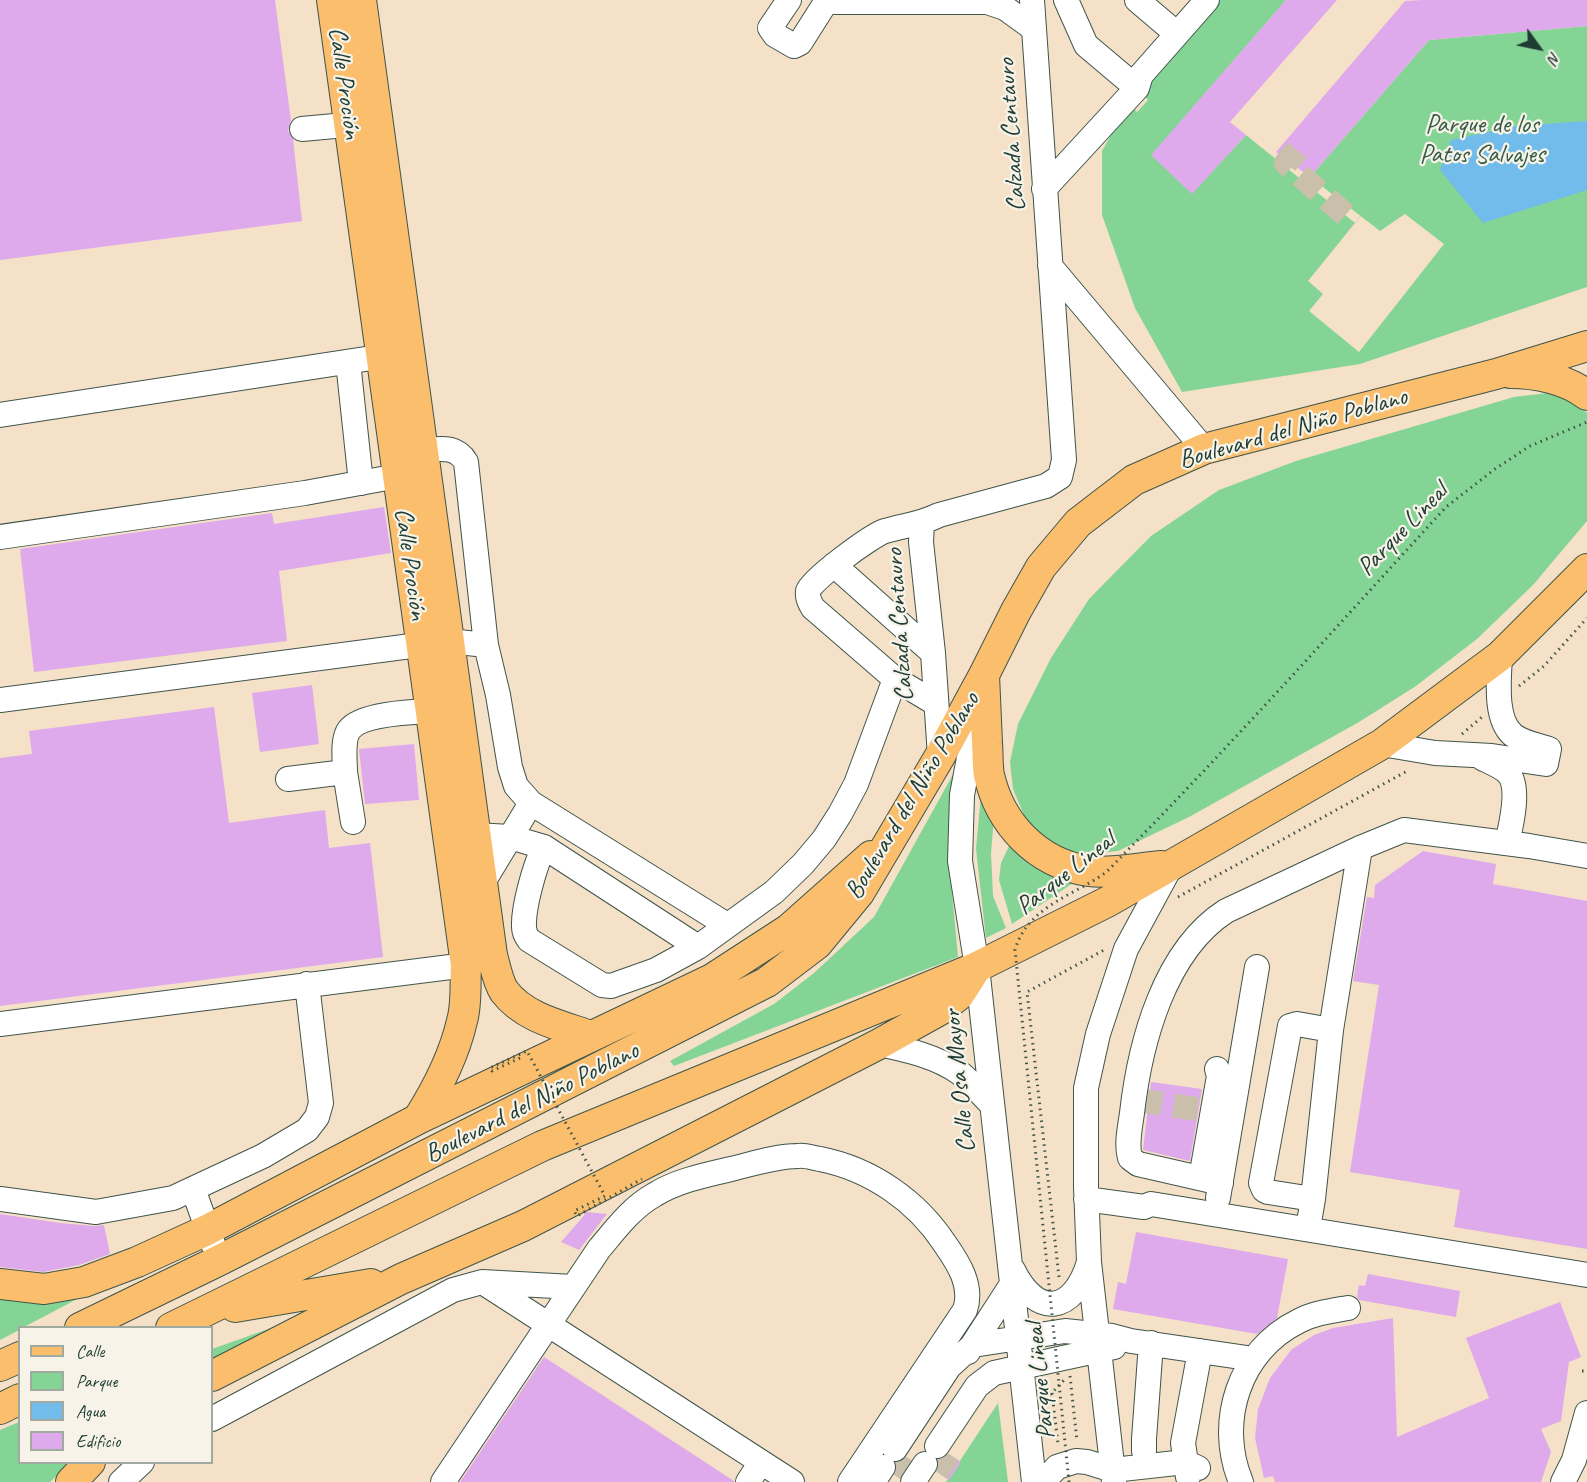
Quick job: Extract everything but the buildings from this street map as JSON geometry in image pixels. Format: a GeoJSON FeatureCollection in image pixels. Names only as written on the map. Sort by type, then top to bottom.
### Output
{"type":"FeatureCollection","features":[{"type":"Feature","properties":{"kind":"main road","name":"Calle Proción"},"geometry":{"type":"LineString","coordinates":[[332,0],[364,123]]}},
{"type":"Feature","properties":{"kind":"main road","name":"Calle Proción"},"geometry":{"type":"LineString","coordinates":[[361,0],[364,123],[401,397],[398,476],[475,835],[492,955],[504,990],[520,1006],[537,1016],[591,1036]]}},
{"type":"Feature","properties":{"kind":"main road","name":"Boulevard del Niño Poblano"},"geometry":{"type":"LineString","coordinates":[[84,1326],[220,1260],[767,982],[817,944],[859,893],[895,834],[940,756],[1041,567],[1078,523],[1134,480],[1204,449],[1496,374],[1587,346]]}},
{"type":"Feature","properties":{"kind":"main road"},"geometry":{"type":"LineString","coordinates":[[1496,374],[1530,374],[1547,377],[1565,383],[1587,395]]}},
{"type":"Feature","properties":{"kind":"main road","name":"Calle Proción"},"geometry":{"type":"LineString","coordinates":[[401,397],[423,450],[435,643],[430,711],[466,965],[463,1019],[452,1054],[435,1092],[418,1119]]}},
{"type":"Feature","properties":{"kind":"main road","name":"Boulevard del Niño Poblano"},"geometry":{"type":"LineString","coordinates":[[175,1326],[542,1146],[977,967],[1109,901],[1382,744],[1500,656],[1587,569]]}},
{"type":"Feature","properties":{"kind":"main road"},"geometry":{"type":"LineString","coordinates":[[984,675],[988,773],[996,801],[1018,835],[1042,855],[1064,865],[1087,871],[1171,866]]}},
{"type":"Feature","properties":{"kind":"main road"},"geometry":{"type":"LineString","coordinates":[[0,1284],[44,1289],[84,1282],[137,1262],[207,1230],[418,1119],[712,979],[779,935],[895,834]]}},
{"type":"Feature","properties":{"kind":"main road"},"geometry":{"type":"LineString","coordinates":[[213,1375],[401,1279],[523,1226],[879,1044],[940,1011],[959,995],[977,967]]}},
{"type":"Feature","properties":{"kind":"main road"},"geometry":{"type":"LineString","coordinates":[[202,1313],[401,1279]]}},
{"type":"Feature","properties":{"kind":"main road"},"geometry":{"type":"LineString","coordinates":[[0,1366],[18,1358]]}},
{"type":"Feature","properties":{"kind":"main road"},"geometry":{"type":"LineString","coordinates":[[0,1408],[18,1400]]}},
{"type":"Feature","properties":{"kind":"main road"},"geometry":{"type":"LineString","coordinates":[[71,1482],[88,1464]]}},
{"type":"Feature","properties":{"kind":"street"},"geometry":{"type":"LineString","coordinates":[[789,0],[770,28],[775,35],[794,46],[800,43],[826,2],[959,1],[1004,4],[1034,29]]}},
{"type":"Feature","properties":{"kind":"street","name":"Calzada Centauro"},"geometry":{"type":"LineString","coordinates":[[940,756],[933,653],[921,542],[922,523],[939,515],[1046,486],[1060,477],[1064,460],[1032,0]]}},
{"type":"Feature","properties":{"kind":"street"},"geometry":{"type":"LineString","coordinates":[[1066,0],[1086,45],[1135,82]]}},
{"type":"Feature","properties":{"kind":"street"},"geometry":{"type":"LineString","coordinates":[[1137,0],[1177,34]]}},
{"type":"Feature","properties":{"kind":"street"},"geometry":{"type":"LineString","coordinates":[[1044,180],[1207,0]]}},
{"type":"Feature","properties":{"kind":"street"},"geometry":{"type":"LineString","coordinates":[[302,129],[364,123]]}},
{"type":"Feature","properties":{"kind":"street"},"geometry":{"type":"LineString","coordinates":[[1050,266],[1204,449]]}},
{"type":"Feature","properties":{"kind":"street"},"geometry":{"type":"LineString","coordinates":[[0,415],[395,354]]}},
{"type":"Feature","properties":{"kind":"street"},"geometry":{"type":"LineString","coordinates":[[348,362],[361,483]]}},
{"type":"Feature","properties":{"kind":"street"},"geometry":{"type":"LineString","coordinates":[[423,450],[455,450],[466,462],[486,645],[498,695],[510,767],[516,786],[531,803],[727,925]]}},
{"type":"Feature","properties":{"kind":"street"},"geometry":{"type":"LineString","coordinates":[[0,537],[305,493],[398,476]]}},
{"type":"Feature","properties":{"kind":"street"},"geometry":{"type":"LineString","coordinates":[[922,523],[883,531],[868,540],[811,584],[808,592],[813,608],[895,679],[935,703]]}},
{"type":"Feature","properties":{"kind":"street"},"geometry":{"type":"LineString","coordinates":[[834,566],[933,653]]}},
{"type":"Feature","properties":{"kind":"street"},"geometry":{"type":"LineString","coordinates":[[0,700],[435,643],[486,645]]}},
{"type":"Feature","properties":{"kind":"street"},"geometry":{"type":"LineString","coordinates":[[1382,744],[1435,753],[1518,759],[1547,756],[1506,727],[1499,703],[1500,656]]}},
{"type":"Feature","properties":{"kind":"street","name":"Calle Osa Mayor"},"geometry":{"type":"LineString","coordinates":[[984,675],[962,795],[960,861],[977,967],[1034,1482]]}},
{"type":"Feature","properties":{"kind":"street"},"geometry":{"type":"LineString","coordinates":[[544,847],[530,889],[523,926],[529,940],[602,985],[610,986],[656,970],[698,947],[774,892],[803,864],[829,830],[856,784],[895,679]]}},
{"type":"Feature","properties":{"kind":"street"},"geometry":{"type":"LineString","coordinates":[[353,822],[345,772],[346,740],[349,730],[359,722],[397,714],[430,711]]}},
{"type":"Feature","properties":{"kind":"street"},"geometry":{"type":"LineString","coordinates":[[1477,755],[1507,772],[1512,779],[1514,788],[1512,819],[1507,843]]}},
{"type":"Feature","properties":{"kind":"street"},"geometry":{"type":"LineString","coordinates":[[288,779],[345,772]]}},
{"type":"Feature","properties":{"kind":"street"},"geometry":{"type":"LineString","coordinates":[[482,884],[531,803]]}},
{"type":"Feature","properties":{"kind":"street"},"geometry":{"type":"LineString","coordinates":[[1211,1180],[1138,1164],[1130,1158],[1127,1149],[1143,1048],[1166,984],[1184,953],[1211,921],[1226,911],[1360,848],[1404,830],[1587,856]]}},
{"type":"Feature","properties":{"kind":"street"},"geometry":{"type":"LineString","coordinates":[[475,835],[510,837],[544,847],[698,947]]}},
{"type":"Feature","properties":{"kind":"street"},"geometry":{"type":"LineString","coordinates":[[1308,1228],[1331,1030],[1360,848]]}},
{"type":"Feature","properties":{"kind":"street"},"geometry":{"type":"LineString","coordinates":[[1114,1476],[1089,1262],[1086,1193],[1086,1088],[1098,1034],[1126,949],[1171,866]]}},
{"type":"Feature","properties":{"kind":"street"},"geometry":{"type":"LineString","coordinates":[[620,896],[637,869]]}},
{"type":"Feature","properties":{"kind":"street"},"geometry":{"type":"LineString","coordinates":[[0,1024],[466,965]]}},
{"type":"Feature","properties":{"kind":"street"},"geometry":{"type":"LineString","coordinates":[[1211,1180],[1257,967]]}},
{"type":"Feature","properties":{"kind":"street"},"geometry":{"type":"LineString","coordinates":[[0,1199],[96,1212],[173,1198],[263,1156],[307,1130],[317,1117],[321,1103],[307,984]]}},
{"type":"Feature","properties":{"kind":"street"},"geometry":{"type":"LineString","coordinates":[[1313,1199],[1268,1192],[1264,1190],[1261,1183],[1290,1026],[1297,1024],[1331,1030]]}},
{"type":"Feature","properties":{"kind":"street"},"geometry":{"type":"LineString","coordinates":[[879,1044],[915,1052],[944,1064],[960,1073],[991,1104]]}},
{"type":"Feature","properties":{"kind":"street"},"geometry":{"type":"LineString","coordinates":[[1216,1215],[1211,1180],[1211,1111],[1219,1076],[1217,1069]]}},
{"type":"Feature","properties":{"kind":"street"},"geometry":{"type":"LineString","coordinates":[[443,1482],[599,1249],[648,1187],[798,1156],[830,1161],[861,1172],[914,1207],[936,1230],[954,1257],[968,1286],[969,1299],[965,1310],[850,1482]]}},
{"type":"Feature","properties":{"kind":"street"},"geometry":{"type":"LineString","coordinates":[[193,1189],[220,1260]]}},
{"type":"Feature","properties":{"kind":"street"},"geometry":{"type":"LineString","coordinates":[[1086,1193],[1144,1207],[1151,1204],[1231,1219],[1308,1228],[1587,1275]]}},
{"type":"Feature","properties":{"kind":"street"},"geometry":{"type":"LineString","coordinates":[[912,1468],[1011,1274],[1030,1296],[1045,1303],[1062,1302],[1078,1288],[1089,1262]]}},
{"type":"Feature","properties":{"kind":"street"},"geometry":{"type":"LineString","coordinates":[[213,1418],[453,1290],[482,1282],[573,1287]]}},
{"type":"Feature","properties":{"kind":"street"},"geometry":{"type":"LineString","coordinates":[[482,1282],[792,1482]]}},
{"type":"Feature","properties":{"kind":"street"},"geometry":{"type":"LineString","coordinates":[[1241,1482],[1233,1457],[1230,1427],[1233,1406],[1241,1381],[1254,1359],[1280,1332],[1299,1320],[1323,1312],[1348,1308]]}},
{"type":"Feature","properties":{"kind":"street"},"geometry":{"type":"LineString","coordinates":[[973,1345],[1065,1331],[1097,1342]]}},
{"type":"Feature","properties":{"kind":"street"},"geometry":{"type":"LineString","coordinates":[[912,1468],[988,1395],[994,1373],[1067,1358],[1112,1336],[1254,1359]]}},
{"type":"Feature","properties":{"kind":"street"},"geometry":{"type":"LineString","coordinates":[[1141,1342],[1144,1445],[1188,1466]]}},
{"type":"Feature","properties":{"kind":"street"},"geometry":{"type":"LineString","coordinates":[[1188,1466],[1200,1351]]}},
{"type":"Feature","properties":{"kind":"street"},"geometry":{"type":"LineString","coordinates":[[1563,1482],[1574,1460],[1587,1413]]}},
{"type":"Feature","properties":{"kind":"street"},"geometry":{"type":"LineString","coordinates":[[1042,1482],[1057,1467],[1074,1472],[1087,1462],[1114,1476],[1233,1457]]}},
{"type":"Feature","properties":{"kind":"street"},"geometry":{"type":"LineString","coordinates":[[748,1482],[761,1462]]}},
{"type":"Feature","properties":{"kind":"street"},"geometry":{"type":"LineString","coordinates":[[121,1482],[140,1464]]}},
{"type":"Feature","properties":{"kind":"street"},"geometry":{"type":"LineString","coordinates":[[1134,1482],[1188,1466]]}},
{"type":"Feature","properties":{"kind":"path","name":"Parque Lineal"},"geometry":{"type":"LineString","coordinates":[[1074,1472],[1015,950],[1018,937],[1029,922],[1053,903],[1106,872],[1173,804],[1446,507],[1495,469],[1530,446],[1587,422]]}},
{"type":"Feature","properties":{"kind":"path"},"geometry":{"type":"LineString","coordinates":[[1172,900],[1401,776],[1435,753],[1467,730],[1544,666],[1587,618]]}},
{"type":"Feature","properties":{"kind":"path"},"geometry":{"type":"LineString","coordinates":[[1062,1302],[1028,992],[1113,945]]}},
{"type":"Feature","properties":{"kind":"path"},"geometry":{"type":"LineString","coordinates":[[520,1058],[492,1071],[490,1068],[527,1051],[605,1196],[574,1211],[577,1216],[648,1187]]}},
{"type":"Feature","properties":{"kind":"path"},"geometry":{"type":"LineString","coordinates":[[1067,1358],[1074,1472]]}},
{"type":"Feature","properties":{"kind":"path"},"geometry":{"type":"LineString","coordinates":[[1582,1371],[1587,1371]]}},
{"type":"Feature","properties":{"kind":"path"},"geometry":{"type":"LineString","coordinates":[[1052,1393],[1057,1444]]}},
{"type":"Feature","properties":{"kind":"green space","name":"Parque de los Patos Salvajes"},"geometry":{"type":"Polygon","coordinates":[[[1220,0],[1286,0],[1152,155],[1192,193],[1246,135],[1355,223],[1308,281],[1323,294],[1309,311],[1359,352],[1444,244],[1405,214],[1380,231],[1310,177],[1429,40],[1587,26],[1587,287],[1360,364],[1182,392],[1135,308],[1102,215],[1102,151],[1129,103],[1137,112],[1148,100],[1141,92],[1220,0]]]}},
{"type":"Feature","properties":{"kind":"green space"},"geometry":{"type":"Polygon","coordinates":[[[1548,393],[1574,402],[1587,413],[1587,521],[1533,585],[1477,639],[1416,686],[1359,722],[1189,817],[1118,851],[1071,856],[1028,825],[1013,789],[1010,762],[1018,724],[1051,658],[1089,599],[1151,536],[1219,490],[1296,461],[1514,397],[1548,393]]]}},
{"type":"Feature","properties":{"kind":"green space"},"geometry":{"type":"Polygon","coordinates":[[[956,769],[950,820],[951,882],[958,957],[674,1066],[670,1061],[774,1004],[814,973],[874,917],[956,769]]]}},
{"type":"Feature","properties":{"kind":"green space"},"geometry":{"type":"Polygon","coordinates":[[[982,784],[994,817],[991,853],[993,896],[1006,928],[986,938],[976,849],[982,784]]]}},
{"type":"Feature","properties":{"kind":"green space"},"geometry":{"type":"Polygon","coordinates":[[[1011,842],[1079,879],[1012,924],[999,880],[1001,863],[1011,842]]]}},
{"type":"Feature","properties":{"kind":"green space"},"geometry":{"type":"Polygon","coordinates":[[[0,1294],[81,1297],[26,1326],[18,1326],[18,1331],[0,1340],[0,1294]]]}},
{"type":"Feature","properties":{"kind":"green space"},"geometry":{"type":"Polygon","coordinates":[[[316,1312],[213,1361],[213,1349],[316,1312]]]}},
{"type":"Feature","properties":{"kind":"green space"},"geometry":{"type":"Polygon","coordinates":[[[998,1403],[1008,1482],[946,1482],[998,1403]]]}},
{"type":"Feature","properties":{"kind":"green space"},"geometry":{"type":"Polygon","coordinates":[[[18,1422],[18,1464],[70,1464],[50,1482],[0,1482],[0,1430],[18,1422]]]}},
{"type":"Feature","properties":{"kind":"water"},"geometry":{"type":"Polygon","coordinates":[[[1587,121],[1587,190],[1483,223],[1440,170],[1451,140],[1516,126],[1587,121]]]}},
{"type":"Feature","properties":{"kind":"tunnel"},"geometry":{"type":"LineString","coordinates":[[1297,150],[1286,163],[1355,223]]}},
{"type":"Feature","properties":{"kind":"tunnel"},"geometry":{"type":"LineString","coordinates":[[1138,1100],[1209,1111]]}},
{"type":"Feature","properties":{"kind":"tunnel"},"geometry":{"type":"LineString","coordinates":[[937,1472],[949,1454]]}},
{"type":"Feature","properties":{"kind":"tunnel"},"geometry":{"type":"LineString","coordinates":[[896,1476],[908,1458]]}}]}
